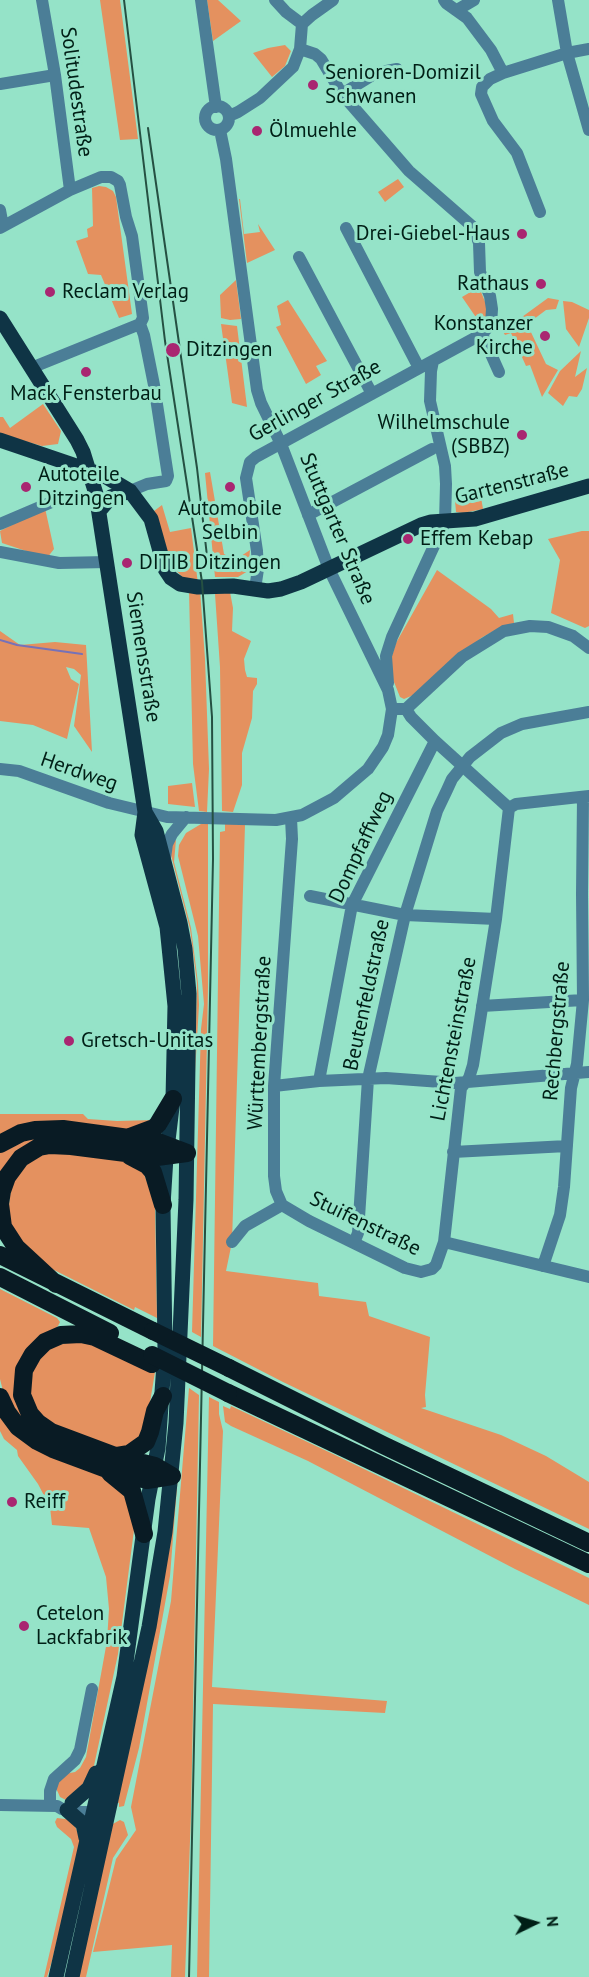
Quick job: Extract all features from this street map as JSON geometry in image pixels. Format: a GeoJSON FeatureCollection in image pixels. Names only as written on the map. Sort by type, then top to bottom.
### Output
{"type":"FeatureCollection","features":[{"type":"Feature","properties":{"kind":"highway"},"geometry":{"type":"LineString","coordinates":[[56,1284],[8,1238],[1,1216],[2,1191],[7,1177],[21,1158],[39,1147],[122,1145],[154,1128],[174,1099]]}},
{"type":"Feature","properties":{"kind":"highway"},"geometry":{"type":"LineString","coordinates":[[0,1144],[21,1133],[63,1129],[122,1145],[186,1153]]}},
{"type":"Feature","properties":{"kind":"highway"},"geometry":{"type":"LineString","coordinates":[[122,1145],[153,1172],[163,1205]]}},
{"type":"Feature","properties":{"kind":"highway"},"geometry":{"type":"LineString","coordinates":[[0,1255],[589,1543]]}},
{"type":"Feature","properties":{"kind":"highway"},"geometry":{"type":"LineString","coordinates":[[0,1276],[152,1359],[228,1397],[256,1406],[589,1563]]}},
{"type":"Feature","properties":{"kind":"highway"},"geometry":{"type":"LineString","coordinates":[[144,1534],[132,1491],[109,1462],[38,1423],[30,1414],[22,1395],[26,1364],[45,1342],[61,1335],[95,1337],[152,1359]]}},
{"type":"Feature","properties":{"kind":"highway"},"geometry":{"type":"LineString","coordinates":[[109,1462],[129,1454],[146,1442],[154,1411],[163,1396]]}},
{"type":"Feature","properties":{"kind":"highway"},"geometry":{"type":"LineString","coordinates":[[0,1397],[12,1419],[24,1433],[53,1449],[172,1476]]}},
{"type":"Feature","properties":{"kind":"main road","name":"Siemensstraße"},"geometry":{"type":"LineString","coordinates":[[0,318],[68,425],[83,452],[89,470],[99,511],[146,812]]}},
{"type":"Feature","properties":{"kind":"main road"},"geometry":{"type":"LineString","coordinates":[[52,456],[66,445],[68,425]]}},
{"type":"Feature","properties":{"kind":"main road"},"geometry":{"type":"LineString","coordinates":[[0,440],[89,470],[130,491]]}},
{"type":"Feature","properties":{"kind":"main road","name":"Gartenstraße"},"geometry":{"type":"LineString","coordinates":[[130,491],[151,519],[165,569],[171,578],[187,586],[233,586],[268,591],[281,589],[329,569],[407,530],[430,522],[475,519],[589,486]]}},
{"type":"Feature","properties":{"kind":"main road"},"geometry":{"type":"LineString","coordinates":[[99,511],[111,497],[130,491]]}},
{"type":"Feature","properties":{"kind":"main road"},"geometry":{"type":"LineString","coordinates":[[72,1977],[101,1812],[149,1627],[172,1476],[180,1357],[189,994],[183,940],[156,831],[146,812]]}},
{"type":"Feature","properties":{"kind":"main road"},"geometry":{"type":"LineString","coordinates":[[56,1977],[86,1842],[101,1812],[103,1767],[127,1657],[163,1396],[166,1320],[163,1205],[174,1099],[174,984],[164,913],[142,835],[146,812]]}},
{"type":"Feature","properties":{"kind":"main road"},"geometry":{"type":"LineString","coordinates":[[174,984],[181,993],[189,994]]}},
{"type":"Feature","properties":{"kind":"main road"},"geometry":{"type":"LineString","coordinates":[[86,1842],[83,1824],[62,1806],[89,1788],[98,1771],[103,1767]]}},
{"type":"Feature","properties":{"kind":"street","name":"Solitudestraße"},"geometry":{"type":"LineString","coordinates":[[42,0],[55,75],[70,190]]}},
{"type":"Feature","properties":{"kind":"street"},"geometry":{"type":"LineString","coordinates":[[201,0],[216,107]]}},
{"type":"Feature","properties":{"kind":"street"},"geometry":{"type":"LineString","coordinates":[[275,0],[302,24]]}},
{"type":"Feature","properties":{"kind":"street"},"geometry":{"type":"LineString","coordinates":[[229,116],[251,104],[285,77],[293,67],[300,49],[302,24],[333,0]]}},
{"type":"Feature","properties":{"kind":"street"},"geometry":{"type":"LineString","coordinates":[[444,0],[467,18],[491,50],[503,73]]}},
{"type":"Feature","properties":{"kind":"street"},"geometry":{"type":"LineString","coordinates":[[456,10],[474,0]]}},
{"type":"Feature","properties":{"kind":"street"},"geometry":{"type":"LineString","coordinates":[[558,0],[567,52],[589,130]]}},
{"type":"Feature","properties":{"kind":"street"},"geometry":{"type":"LineString","coordinates":[[300,49],[315,54],[321,59],[342,94],[409,171],[473,227],[479,243],[480,272],[492,309],[491,324],[482,334],[499,372]]}},
{"type":"Feature","properties":{"kind":"street"},"geometry":{"type":"LineString","coordinates":[[540,212],[517,153],[492,121],[481,94],[485,82],[503,73],[567,52],[589,49]]}},
{"type":"Feature","properties":{"kind":"street"},"geometry":{"type":"LineString","coordinates":[[342,94],[376,74],[397,69]]}},
{"type":"Feature","properties":{"kind":"street"},"geometry":{"type":"LineString","coordinates":[[0,84],[55,75]]}},
{"type":"Feature","properties":{"kind":"street"},"geometry":{"type":"LineString","coordinates":[[216,107],[225,110],[229,116],[228,124],[220,130],[212,129],[206,120],[208,111],[216,107]]}},
{"type":"Feature","properties":{"kind":"street","name":"Stuttgarter Straße"},"geometry":{"type":"LineString","coordinates":[[220,130],[226,159],[257,390],[281,444],[329,569],[388,690]]}},
{"type":"Feature","properties":{"kind":"street"},"geometry":{"type":"LineString","coordinates":[[0,210],[2,227],[70,190],[106,176],[115,178],[120,185],[132,236],[143,318],[140,324],[31,368]]}},
{"type":"Feature","properties":{"kind":"street"},"geometry":{"type":"LineString","coordinates":[[346,228],[419,368]]}},
{"type":"Feature","properties":{"kind":"street"},"geometry":{"type":"LineString","coordinates":[[299,258],[372,394]]}},
{"type":"Feature","properties":{"kind":"street"},"geometry":{"type":"LineString","coordinates":[[130,491],[136,487],[168,479],[154,385],[140,324]]}},
{"type":"Feature","properties":{"kind":"street","name":"Gerlinger Straße"},"geometry":{"type":"LineString","coordinates":[[255,589],[258,560],[246,472],[253,459],[482,334]]}},
{"type":"Feature","properties":{"kind":"street"},"geometry":{"type":"LineString","coordinates":[[291,818],[315,809],[334,798],[368,769],[388,735],[392,710],[386,656],[392,637],[445,522],[445,466],[430,401],[433,361]]}},
{"type":"Feature","properties":{"kind":"street"},"geometry":{"type":"LineString","coordinates":[[308,515],[432,449]]}},
{"type":"Feature","properties":{"kind":"street"},"geometry":{"type":"LineString","coordinates":[[0,524],[54,501]]}},
{"type":"Feature","properties":{"kind":"street"},"geometry":{"type":"LineString","coordinates":[[0,552],[59,563],[107,562]]}},
{"type":"Feature","properties":{"kind":"street"},"geometry":{"type":"LineString","coordinates":[[392,710],[406,709],[462,657],[504,631],[530,626],[548,627],[573,636],[589,648]]}},
{"type":"Feature","properties":{"kind":"street"},"geometry":{"type":"LineString","coordinates":[[373,660],[392,637]]}},
{"type":"Feature","properties":{"kind":"street"},"geometry":{"type":"LineString","coordinates":[[406,709],[435,741],[509,808],[516,804],[586,796]]}},
{"type":"Feature","properties":{"kind":"street","name":"Beutenfeldstraße"},"geometry":{"type":"LineString","coordinates":[[354,1242],[358,1233],[368,1079],[405,915],[437,811],[452,779],[462,766],[491,739],[522,724],[589,712]]}},
{"type":"Feature","properties":{"kind":"street","name":"Dompfaffweg"},"geometry":{"type":"LineString","coordinates":[[319,1081],[352,904],[435,741]]}},
{"type":"Feature","properties":{"kind":"street","name":"Herdweg"},"geometry":{"type":"LineString","coordinates":[[0,769],[19,771],[109,803],[166,817],[291,818]]}},
{"type":"Feature","properties":{"kind":"street","name":"Rechbergstraße"},"geometry":{"type":"LineString","coordinates":[[543,1266],[560,1215],[571,1088],[584,1000],[582,894],[586,796]]}},
{"type":"Feature","properties":{"kind":"street","name":"Lichtensteinstraße"},"geometry":{"type":"LineString","coordinates":[[432,1269],[439,1260],[444,1242],[461,1088],[473,1065],[496,920],[509,808]]}},
{"type":"Feature","properties":{"kind":"street"},"geometry":{"type":"LineString","coordinates":[[164,862],[167,844],[186,817]]}},
{"type":"Feature","properties":{"kind":"street","name":"Württembergstraße"},"geometry":{"type":"LineString","coordinates":[[282,1205],[276,1191],[274,1176],[274,1086],[292,839],[291,818]]}},
{"type":"Feature","properties":{"kind":"street"},"geometry":{"type":"LineString","coordinates":[[310,896],[405,915],[496,920]]}},
{"type":"Feature","properties":{"kind":"street"},"geometry":{"type":"LineString","coordinates":[[482,1006],[584,1000]]}},
{"type":"Feature","properties":{"kind":"street"},"geometry":{"type":"LineString","coordinates":[[274,1086],[386,1078],[465,1083],[589,1072]]}},
{"type":"Feature","properties":{"kind":"street"},"geometry":{"type":"LineString","coordinates":[[453,1152],[567,1146]]}},
{"type":"Feature","properties":{"kind":"street"},"geometry":{"type":"LineString","coordinates":[[232,1242],[244,1226],[282,1205]]}},
{"type":"Feature","properties":{"kind":"street","name":"Stuifenstraße"},"geometry":{"type":"LineString","coordinates":[[282,1205],[309,1221],[405,1268],[421,1272],[432,1269]]}},
{"type":"Feature","properties":{"kind":"street"},"geometry":{"type":"LineString","coordinates":[[444,1242],[589,1277]]}},
{"type":"Feature","properties":{"kind":"street"},"geometry":{"type":"LineString","coordinates":[[62,1806],[50,1791],[54,1779],[75,1760],[80,1750],[92,1689]]}},
{"type":"Feature","properties":{"kind":"street"},"geometry":{"type":"LineString","coordinates":[[0,1805],[62,1806],[88,1813],[101,1812]]}},
{"type":"Feature","properties":{"kind":"shaded area"},"geometry":{"type":"Polygon","coordinates":[[[100,0],[120,0],[138,139],[120,140],[100,0]]]}},
{"type":"Feature","properties":{"kind":"shaded area"},"geometry":{"type":"Polygon","coordinates":[[[207,0],[218,0],[241,21],[213,41],[207,0]]]}},
{"type":"Feature","properties":{"kind":"shaded area"},"geometry":{"type":"Polygon","coordinates":[[[285,45],[291,51],[285,66],[272,77],[253,53],[285,45]]]}},
{"type":"Feature","properties":{"kind":"shaded area"},"geometry":{"type":"Polygon","coordinates":[[[398,179],[404,187],[385,202],[378,192],[398,179]]]}},
{"type":"Feature","properties":{"kind":"shaded area"},"geometry":{"type":"Polygon","coordinates":[[[99,186],[113,191],[116,197],[132,314],[119,318],[101,275],[88,274],[76,241],[88,237],[87,229],[93,226],[92,188],[99,186]]]}},
{"type":"Feature","properties":{"kind":"shaded area"},"geometry":{"type":"Polygon","coordinates":[[[239,199],[244,234],[260,232],[258,224],[275,250],[247,263],[239,199]]]}},
{"type":"Feature","properties":{"kind":"shaded area"},"geometry":{"type":"Polygon","coordinates":[[[236,280],[241,319],[221,318],[220,295],[236,280]]]}},
{"type":"Feature","properties":{"kind":"shaded area"},"geometry":{"type":"Polygon","coordinates":[[[479,287],[488,309],[484,329],[462,297],[479,287]]]}},
{"type":"Feature","properties":{"kind":"shaded area"},"geometry":{"type":"Polygon","coordinates":[[[548,298],[559,300],[556,309],[546,310],[526,325],[513,329],[511,325],[548,298]]]}},
{"type":"Feature","properties":{"kind":"shaded area"},"geometry":{"type":"Polygon","coordinates":[[[288,300],[327,361],[316,366],[321,375],[306,384],[276,327],[281,325],[277,306],[288,300]]]}},
{"type":"Feature","properties":{"kind":"shaded area"},"geometry":{"type":"Polygon","coordinates":[[[563,301],[572,302],[589,310],[589,318],[579,347],[566,329],[563,301]]]}},
{"type":"Feature","properties":{"kind":"shaded area"},"geometry":{"type":"Polygon","coordinates":[[[221,324],[237,326],[247,407],[232,403],[221,324]]]}},
{"type":"Feature","properties":{"kind":"shaded area"},"geometry":{"type":"Polygon","coordinates":[[[508,326],[511,332],[529,328],[546,364],[558,370],[542,397],[530,365],[526,366],[511,333],[505,335],[502,330],[508,326]]]}},
{"type":"Feature","properties":{"kind":"shaded area"},"geometry":{"type":"Polygon","coordinates":[[[581,351],[575,377],[587,368],[582,389],[577,397],[569,396],[563,406],[548,393],[560,371],[581,351]]]}},
{"type":"Feature","properties":{"kind":"shaded area"},"geometry":{"type":"Polygon","coordinates":[[[43,404],[61,431],[58,444],[42,446],[0,434],[0,417],[3,417],[10,428],[43,404]]]}},
{"type":"Feature","properties":{"kind":"shaded area"},"geometry":{"type":"Polygon","coordinates":[[[210,472],[224,554],[235,560],[250,550],[248,571],[238,577],[215,577],[205,473],[210,472]]]}},
{"type":"Feature","properties":{"kind":"shaded area"},"geometry":{"type":"Polygon","coordinates":[[[479,485],[483,509],[456,512],[454,489],[467,490],[479,485]]]}},
{"type":"Feature","properties":{"kind":"shaded area"},"geometry":{"type":"Polygon","coordinates":[[[162,505],[170,532],[191,528],[198,584],[188,583],[170,564],[154,511],[162,505]]]}},
{"type":"Feature","properties":{"kind":"shaded area"},"geometry":{"type":"Polygon","coordinates":[[[45,508],[54,549],[47,558],[2,543],[0,531],[45,508]]]}},
{"type":"Feature","properties":{"kind":"shaded area"},"geometry":{"type":"Polygon","coordinates":[[[589,531],[589,626],[585,628],[551,613],[560,560],[548,539],[589,531]]]}},
{"type":"Feature","properties":{"kind":"shaded area"},"geometry":{"type":"Polygon","coordinates":[[[437,570],[491,609],[499,618],[513,614],[514,623],[481,638],[416,694],[404,699],[400,697],[389,665],[396,643],[437,570]]]}},
{"type":"Feature","properties":{"kind":"shaded area"},"geometry":{"type":"Polygon","coordinates":[[[189,590],[200,590],[209,769],[207,812],[199,811],[193,764],[189,590]]]}},
{"type":"Feature","properties":{"kind":"shaded area"},"geometry":{"type":"Polygon","coordinates":[[[230,592],[233,608],[232,631],[251,641],[244,659],[245,670],[247,677],[257,678],[253,691],[252,718],[242,753],[242,785],[233,812],[222,811],[220,667],[215,594],[230,592]]]}},
{"type":"Feature","properties":{"kind":"shaded area"},"geometry":{"type":"Polygon","coordinates":[[[0,631],[20,645],[55,642],[86,645],[92,752],[74,726],[81,675],[74,669],[66,667],[71,679],[79,684],[67,739],[33,725],[0,721],[0,631]]]}},
{"type":"Feature","properties":{"kind":"shaded area"},"geometry":{"type":"Polygon","coordinates":[[[192,783],[195,807],[168,804],[168,786],[192,783]]]}},
{"type":"Feature","properties":{"kind":"shaded area"},"geometry":{"type":"Polygon","coordinates":[[[225,823],[245,825],[232,1242],[226,1271],[318,1283],[319,1296],[366,1302],[369,1316],[430,1337],[426,1407],[421,1408],[501,1435],[546,1456],[589,1482],[589,1529],[213,1346],[220,832],[225,831],[225,823]]]}},
{"type":"Feature","properties":{"kind":"shaded area"},"geometry":{"type":"Polygon","coordinates":[[[201,824],[208,824],[208,987],[201,1337],[192,1332],[201,1029],[204,1004],[198,936],[178,856],[179,845],[186,833],[201,824]]]}},
{"type":"Feature","properties":{"kind":"shaded area"},"geometry":{"type":"Polygon","coordinates":[[[176,840],[174,862],[191,928],[198,983],[195,1073],[197,983],[190,929],[171,855],[172,843],[176,840]]]}},
{"type":"Feature","properties":{"kind":"shaded area"},"geometry":{"type":"Polygon","coordinates":[[[0,1114],[83,1114],[88,1119],[154,1120],[141,1130],[0,1138],[0,1114]]]}},
{"type":"Feature","properties":{"kind":"shaded area"},"geometry":{"type":"Polygon","coordinates":[[[16,1139],[63,1139],[0,1182],[0,1148],[16,1139]]]}},
{"type":"Feature","properties":{"kind":"shaded area"},"geometry":{"type":"Polygon","coordinates":[[[55,1152],[114,1158],[141,1166],[155,1203],[157,1318],[135,1307],[134,1310],[48,1267],[11,1234],[7,1224],[12,1177],[37,1156],[55,1152]]]}},
{"type":"Feature","properties":{"kind":"shaded area"},"geometry":{"type":"Polygon","coordinates":[[[0,1289],[57,1318],[60,1322],[35,1346],[27,1426],[3,1391],[0,1379],[0,1289]]]}},
{"type":"Feature","properties":{"kind":"shaded area"},"geometry":{"type":"Polygon","coordinates":[[[79,1339],[155,1372],[145,1433],[120,1450],[60,1432],[39,1416],[26,1382],[42,1350],[79,1339]]]}},
{"type":"Feature","properties":{"kind":"shaded area"},"geometry":{"type":"Polygon","coordinates":[[[185,1386],[170,1576],[139,1748],[124,1806],[119,1807],[119,1803],[116,1802],[185,1386]]]}},
{"type":"Feature","properties":{"kind":"shaded area"},"geometry":{"type":"Polygon","coordinates":[[[189,1388],[199,1395],[191,1814],[185,1977],[171,1977],[172,1945],[93,1952],[116,1859],[136,1830],[131,1807],[171,1601],[189,1388]]]}},
{"type":"Feature","properties":{"kind":"shaded area"},"geometry":{"type":"Polygon","coordinates":[[[209,1397],[219,1402],[223,1431],[212,1687],[387,1701],[385,1713],[213,1704],[209,1977],[197,1977],[209,1397]]]}},
{"type":"Feature","properties":{"kind":"shaded area"},"geometry":{"type":"Polygon","coordinates":[[[223,1406],[230,1409],[231,1406],[589,1578],[589,1605],[308,1461],[231,1426],[225,1422],[223,1406]]]}},
{"type":"Feature","properties":{"kind":"shaded area"},"geometry":{"type":"Polygon","coordinates":[[[0,1413],[100,1473],[129,1494],[134,1530],[118,1654],[92,1775],[66,1800],[60,1797],[56,1788],[57,1782],[65,1774],[75,1772],[80,1768],[86,1757],[107,1641],[109,1609],[106,1577],[89,1528],[52,1525],[50,1507],[38,1484],[18,1456],[17,1450],[4,1439],[0,1431],[0,1413]]]}},
{"type":"Feature","properties":{"kind":"shaded area"},"geometry":{"type":"Polygon","coordinates":[[[57,1818],[73,1820],[81,1842],[52,1961],[47,1977],[44,1977],[74,1847],[71,1839],[57,1827],[55,1822],[57,1818]]]}},
{"type":"Feature","properties":{"kind":"shaded area"},"geometry":{"type":"Polygon","coordinates":[[[120,1820],[124,1822],[128,1835],[113,1858],[86,1977],[76,1977],[111,1825],[120,1820]]]}},
{"type":"Feature","properties":{"kind":"waterway"},"geometry":{"type":"LineString","coordinates":[[0,640],[17,645],[82,654]]}},
{"type":"Feature","properties":{"kind":"railway"},"geometry":{"type":"LineString","coordinates":[[124,0],[165,341],[202,582],[212,717],[213,859],[189,1977]]}},
{"type":"Feature","properties":{"kind":"railway"},"geometry":{"type":"LineString","coordinates":[[148,128],[197,468],[208,565]]}},
{"type":"Feature","properties":{"kind":"place","name":"Senioren-Domizil Schwanen"},"geometry":{"type":"Point","coordinates":[313,85]}},
{"type":"Feature","properties":{"kind":"place","name":"Ölmuehle"},"geometry":{"type":"Point","coordinates":[257,131]}},
{"type":"Feature","properties":{"kind":"place","name":"Drei-Giebel-Haus"},"geometry":{"type":"Point","coordinates":[522,234]}},
{"type":"Feature","properties":{"kind":"place","name":"Rathaus"},"geometry":{"type":"Point","coordinates":[541,284]}},
{"type":"Feature","properties":{"kind":"place","name":"Reclam Verlag"},"geometry":{"type":"Point","coordinates":[50,292]}},
{"type":"Feature","properties":{"kind":"place","name":"Konstanzer Kirche"},"geometry":{"type":"Point","coordinates":[545,336]}},
{"type":"Feature","properties":{"kind":"place","name":"Ditzingen"},"geometry":{"type":"Point","coordinates":[173,350]}},
{"type":"Feature","properties":{"kind":"place","name":"Mack Fensterbau"},"geometry":{"type":"Point","coordinates":[86,372]}},
{"type":"Feature","properties":{"kind":"place","name":"Wilhelmschule (SBBZ)"},"geometry":{"type":"Point","coordinates":[522,435]}},
{"type":"Feature","properties":{"kind":"place","name":"Autoteile Ditzingen"},"geometry":{"type":"Point","coordinates":[26,487]}},
{"type":"Feature","properties":{"kind":"place","name":"Automobile Selbin"},"geometry":{"type":"Point","coordinates":[230,487]}},
{"type":"Feature","properties":{"kind":"place","name":"Effem Kebap"},"geometry":{"type":"Point","coordinates":[408,539]}},
{"type":"Feature","properties":{"kind":"place","name":"DITIB Ditzingen"},"geometry":{"type":"Point","coordinates":[127,563]}},
{"type":"Feature","properties":{"kind":"place","name":"Gretsch-Unitas"},"geometry":{"type":"Point","coordinates":[69,1041]}},
{"type":"Feature","properties":{"kind":"place","name":"Reiff"},"geometry":{"type":"Point","coordinates":[12,1502]}},
{"type":"Feature","properties":{"kind":"place","name":"Cetelon Lackfabrik"},"geometry":{"type":"Point","coordinates":[24,1626]}}]}
